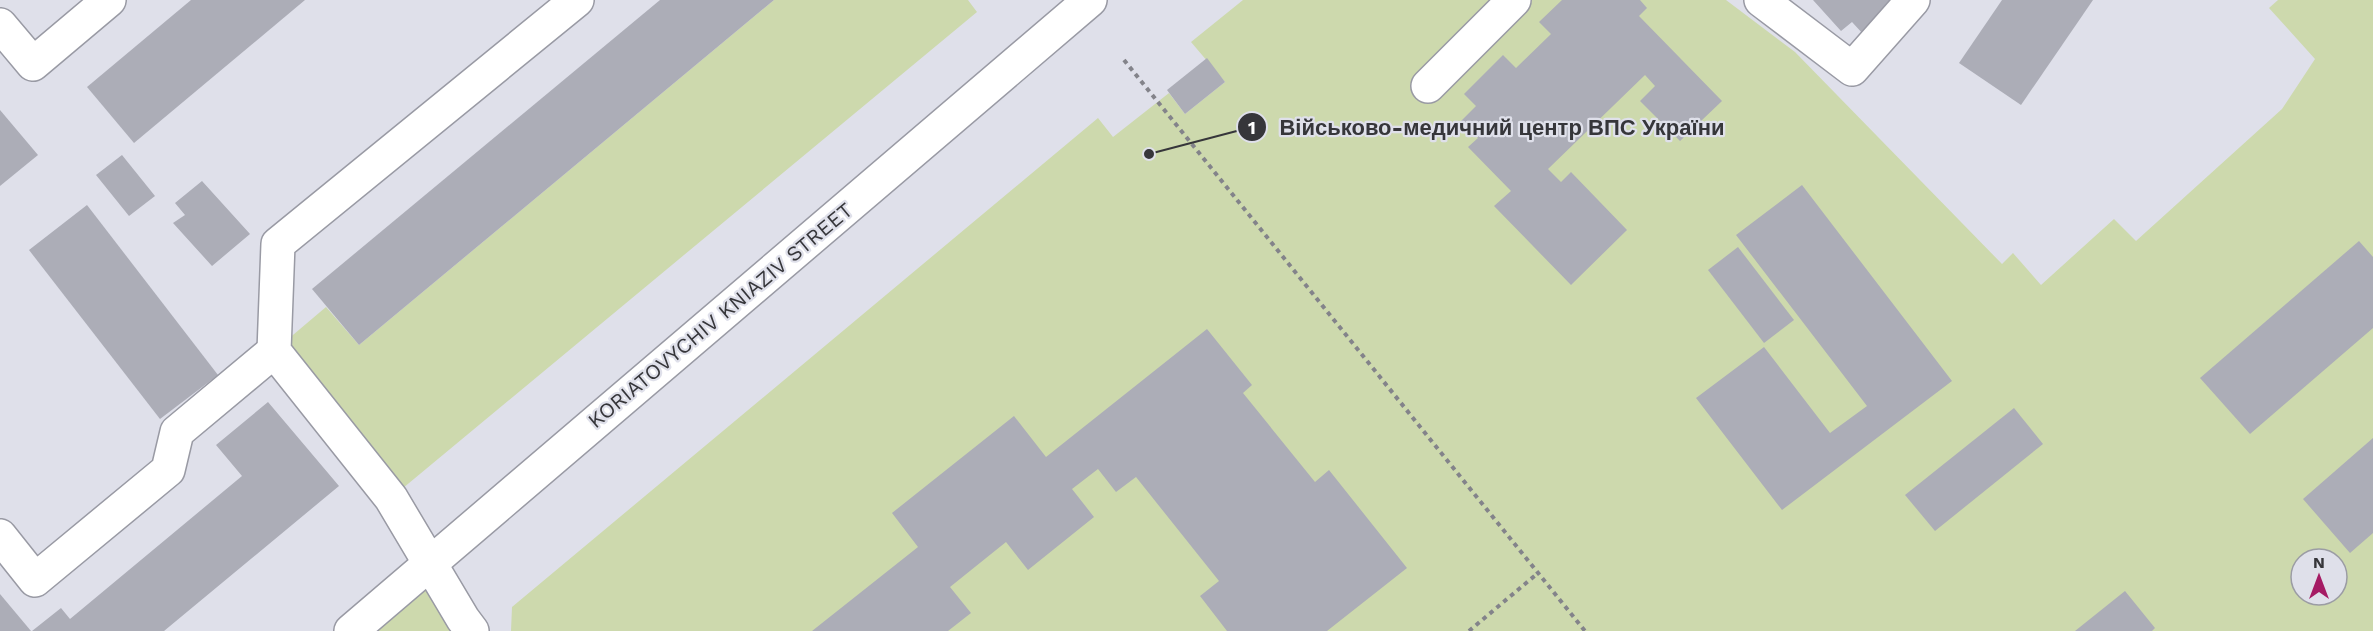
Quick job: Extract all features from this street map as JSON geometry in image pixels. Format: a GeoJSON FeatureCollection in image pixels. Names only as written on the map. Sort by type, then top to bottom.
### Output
{"type":"FeatureCollection","features":[{"type":"Feature","properties":{"kind":"main road"},"geometry":{"type":"LineString","coordinates":[[0,25],[33,64],[109,0]]}},
{"type":"Feature","properties":{"kind":"main road"},"geometry":{"type":"LineString","coordinates":[[472,631],[391,498],[274,351],[278,244],[577,0]]}},
{"type":"Feature","properties":{"kind":"main road","name":"KORIATOVYCHIV KNIAZIV STREET"},"geometry":{"type":"LineString","coordinates":[[351,631],[1090,0]]}},
{"type":"Feature","properties":{"kind":"main road"},"geometry":{"type":"LineString","coordinates":[[1428,86],[1514,0]]}},
{"type":"Feature","properties":{"kind":"main road"},"geometry":{"type":"LineString","coordinates":[[1761,0],[1852,69],[1913,0]]}},
{"type":"Feature","properties":{"kind":"main road"},"geometry":{"type":"LineString","coordinates":[[0,536],[35,580],[168,471],[177,432],[274,351]]}},
{"type":"Feature","properties":{"kind":"path"},"geometry":{"type":"LineString","coordinates":[[1125,60],[1585,631]]}},
{"type":"Feature","properties":{"kind":"path"},"geometry":{"type":"LineString","coordinates":[[1469,631],[1538,573]]}},
{"type":"Feature","properties":{"kind":"green space"},"geometry":{"type":"Polygon","coordinates":[[[774,0],[968,0],[977,12],[391,498],[274,351],[326,307],[359,345],[774,0]]]}},
{"type":"Feature","properties":{"kind":"green space"},"geometry":{"type":"Polygon","coordinates":[[[1243,0],[1726,0],[1795,52],[2002,264],[2013,253],[2041,285],[2114,219],[2136,241],[2282,109],[2315,59],[2269,8],[2278,0],[2373,0],[2373,631],[511,631],[512,607],[1098,118],[1113,137],[1169,93],[1185,114],[1225,82],[1191,42],[1243,0]]]}},
{"type":"Feature","properties":{"kind":"green space"},"geometry":{"type":"Polygon","coordinates":[[[430,563],[472,631],[351,631],[430,563]]]}},
{"type":"Feature","properties":{"kind":"building"},"geometry":{"type":"Polygon","coordinates":[[[191,0],[305,0],[134,143],[87,87],[191,0]]]}},
{"type":"Feature","properties":{"kind":"building"},"geometry":{"type":"Polygon","coordinates":[[[660,0],[774,0],[359,345],[312,289],[660,0]]]}},
{"type":"Feature","properties":{"kind":"building"},"geometry":{"type":"Polygon","coordinates":[[[1562,0],[1640,0],[1647,8],[1639,16],[1722,101],[1680,141],[1640,101],[1655,86],[1645,75],[1548,169],[1561,182],[1571,172],[1627,230],[1571,285],[1494,206],[1511,191],[1468,147],[1478,138],[1461,121],[1476,106],[1464,94],[1503,55],[1516,68],[1551,34],[1539,22],[1562,0]]]}},
{"type":"Feature","properties":{"kind":"building"},"geometry":{"type":"Polygon","coordinates":[[[1813,0],[1895,0],[1864,35],[1852,22],[1841,31],[1813,0]]]}},
{"type":"Feature","properties":{"kind":"building"},"geometry":{"type":"Polygon","coordinates":[[[2002,0],[2093,0],[2021,105],[1959,63],[2002,0]]]}},
{"type":"Feature","properties":{"kind":"building"},"geometry":{"type":"Polygon","coordinates":[[[1207,58],[1225,82],[1185,114],[1167,90],[1207,58]]]}},
{"type":"Feature","properties":{"kind":"building"},"geometry":{"type":"Polygon","coordinates":[[[0,110],[38,155],[0,186],[0,110]]]}},
{"type":"Feature","properties":{"kind":"building"},"geometry":{"type":"Polygon","coordinates":[[[122,155],[155,196],[129,216],[96,175],[122,155]]]}},
{"type":"Feature","properties":{"kind":"building"},"geometry":{"type":"Polygon","coordinates":[[[202,181],[250,234],[212,266],[173,223],[185,215],[175,203],[202,181]]]}},
{"type":"Feature","properties":{"kind":"building"},"geometry":{"type":"Polygon","coordinates":[[[1802,185],[1952,381],[1782,510],[1696,398],[1764,347],[1830,433],[1867,406],[1736,235],[1802,185]]]}},
{"type":"Feature","properties":{"kind":"building"},"geometry":{"type":"Polygon","coordinates":[[[87,205],[218,375],[160,419],[29,250],[87,205]]]}},
{"type":"Feature","properties":{"kind":"building"},"geometry":{"type":"Polygon","coordinates":[[[2359,241],[2373,257],[2373,328],[2250,434],[2200,378],[2359,241]]]}},
{"type":"Feature","properties":{"kind":"building"},"geometry":{"type":"Polygon","coordinates":[[[1738,247],[1794,320],[1764,343],[1708,270],[1738,247]]]}},
{"type":"Feature","properties":{"kind":"building"},"geometry":{"type":"Polygon","coordinates":[[[1207,329],[1252,385],[1243,393],[1315,482],[1329,470],[1407,568],[1327,631],[1227,631],[1200,596],[1219,581],[1136,477],[1116,492],[1098,469],[1072,489],[1094,517],[1028,570],[1006,542],[950,587],[971,613],[948,631],[812,631],[918,547],[892,513],[1014,416],[1046,457],[1207,329]]]}},
{"type":"Feature","properties":{"kind":"building"},"geometry":{"type":"Polygon","coordinates":[[[268,402],[339,486],[164,631],[32,631],[61,608],[70,619],[242,476],[216,445],[268,402]]]}},
{"type":"Feature","properties":{"kind":"building"},"geometry":{"type":"Polygon","coordinates":[[[2014,408],[2043,444],[1935,531],[1905,495],[2014,408]]]}},
{"type":"Feature","properties":{"kind":"building"},"geometry":{"type":"Polygon","coordinates":[[[2373,438],[2373,533],[2350,553],[2349,547],[2345,547],[2303,499],[2373,438]]]}},
{"type":"Feature","properties":{"kind":"building"},"geometry":{"type":"Polygon","coordinates":[[[2125,591],[2155,628],[2152,631],[2075,631],[2125,591]]]}},
{"type":"Feature","properties":{"kind":"building"},"geometry":{"type":"Polygon","coordinates":[[[0,594],[31,631],[0,631],[0,594]]]}},
{"type":"Feature","properties":{"kind":"place","name":"Військово-медичний центр ВПС України"},"geometry":{"type":"Point","coordinates":[1149,154]}}]}
